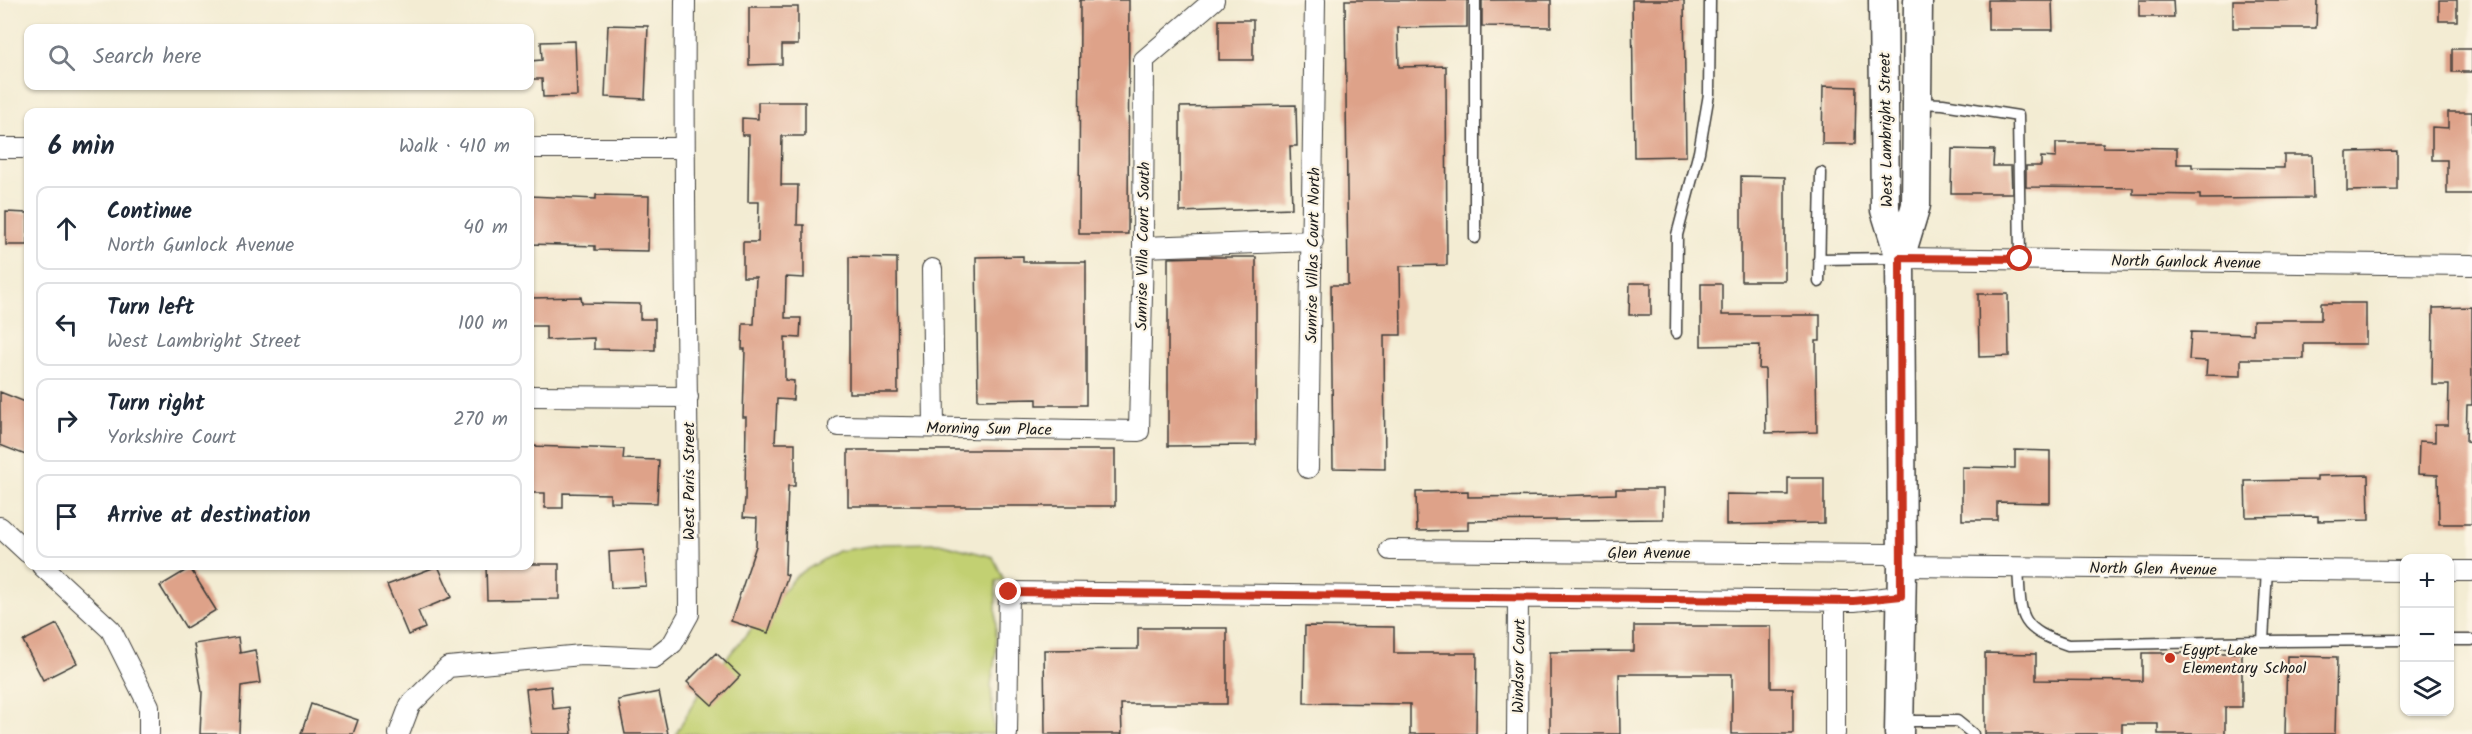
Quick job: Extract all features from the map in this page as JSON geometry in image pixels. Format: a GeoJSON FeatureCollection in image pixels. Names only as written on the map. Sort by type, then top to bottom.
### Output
{"type":"FeatureCollection","features":[{"type":"Feature","properties":{"kind":"main road","name":"West Lambright Street"},"geometry":{"type":"LineString","coordinates":[[1883,0],[1885,210],[1900,258]]}},
{"type":"Feature","properties":{"kind":"main road","name":"West Lambright Street"},"geometry":{"type":"LineString","coordinates":[[1900,728],[1902,566],[1900,258],[1916,205],[1918,0]]}},
{"type":"Feature","properties":{"kind":"street","name":"West Paris Street"},"geometry":{"type":"LineString","coordinates":[[399,734],[410,705],[448,667],[582,655],[654,658],[673,643],[689,614],[683,148],[685,0]]}},
{"type":"Feature","properties":{"kind":"street","name":"Sunrise Villa Court South"},"geometry":{"type":"LineString","coordinates":[[1139,431],[1144,60],[1214,0]]}},
{"type":"Feature","properties":{"kind":"street","name":"Sunrise Villas Court North"},"geometry":{"type":"LineString","coordinates":[[1308,468],[1315,0]]}},
{"type":"Feature","properties":{"kind":"street"},"geometry":{"type":"LineString","coordinates":[[0,148],[24,148]]}},
{"type":"Feature","properties":{"kind":"street"},"geometry":{"type":"LineString","coordinates":[[534,148],[683,148]]}},
{"type":"Feature","properties":{"kind":"street"},"geometry":{"type":"LineString","coordinates":[[1143,247],[1312,241]]}},
{"type":"Feature","properties":{"kind":"street","name":"North Gunlock Avenue"},"geometry":{"type":"LineString","coordinates":[[1900,258],[2472,265]]}},
{"type":"Feature","properties":{"kind":"street"},"geometry":{"type":"LineString","coordinates":[[932,269],[934,427]]}},
{"type":"Feature","properties":{"kind":"street"},"geometry":{"type":"LineString","coordinates":[[534,396],[688,397]]}},
{"type":"Feature","properties":{"kind":"street","name":"Morning Sun Place"},"geometry":{"type":"LineString","coordinates":[[839,426],[1139,431]]}},
{"type":"Feature","properties":{"kind":"street"},"geometry":{"type":"LineString","coordinates":[[0,527],[24,550]]}},
{"type":"Feature","properties":{"kind":"street","name":"Glen Avenue"},"geometry":{"type":"LineString","coordinates":[[1390,550],[1888,554],[1902,566]]}},
{"type":"Feature","properties":{"kind":"street","name":"North Glen Avenue"},"geometry":{"type":"LineString","coordinates":[[1902,566],[2400,571]]}},
{"type":"Feature","properties":{"kind":"street"},"geometry":{"type":"LineString","coordinates":[[46,570],[111,630],[149,706],[149,734]]}},
{"type":"Feature","properties":{"kind":"street"},"geometry":{"type":"LineString","coordinates":[[2454,571],[2472,571]]}},
{"type":"Feature","properties":{"kind":"street"},"geometry":{"type":"LineString","coordinates":[[1007,734],[1009,592],[1835,600],[1901,596]]}},
{"type":"Feature","properties":{"kind":"street","name":"Windsor Court"},"geometry":{"type":"LineString","coordinates":[[1517,734],[1518,597]]}},
{"type":"Feature","properties":{"kind":"street"},"geometry":{"type":"LineString","coordinates":[[1835,600],[1835,734]]}},
{"type":"Feature","properties":{"kind":"lane"},"geometry":{"type":"LineString","coordinates":[[1475,0],[1475,238]]}},
{"type":"Feature","properties":{"kind":"lane"},"geometry":{"type":"LineString","coordinates":[[1677,333],[1677,235],[1699,152],[1709,94],[1710,0]]}},
{"type":"Feature","properties":{"kind":"lane"},"geometry":{"type":"LineString","coordinates":[[1917,103],[1942,104],[2018,116],[2020,259]]}},
{"type":"Feature","properties":{"kind":"lane"},"geometry":{"type":"LineString","coordinates":[[1819,282],[1821,173]]}},
{"type":"Feature","properties":{"kind":"lane"},"geometry":{"type":"LineString","coordinates":[[1819,259],[1900,258]]}},
{"type":"Feature","properties":{"kind":"lane"},"geometry":{"type":"LineString","coordinates":[[2018,567],[2020,604],[2025,621],[2042,636],[2068,645],[2400,640]]}},
{"type":"Feature","properties":{"kind":"lane"},"geometry":{"type":"LineString","coordinates":[[2263,641],[2267,569]]}},
{"type":"Feature","properties":{"kind":"lane"},"geometry":{"type":"LineString","coordinates":[[2454,640],[2472,640]]}},
{"type":"Feature","properties":{"kind":"lane"},"geometry":{"type":"LineString","coordinates":[[1900,728],[1957,721],[1973,734]]}},
{"type":"Feature","properties":{"kind":"green space"},"geometry":{"type":"Polygon","coordinates":[[[939,543],[993,557],[1004,580],[996,581],[996,652],[991,685],[994,734],[676,734],[703,686],[797,575],[838,551],[883,544],[939,543]]]}},
{"type":"Feature","properties":{"kind":"building"},"geometry":{"type":"Polygon","coordinates":[[[1080,0],[1129,0],[1128,234],[1079,234],[1080,0]]]}},
{"type":"Feature","properties":{"kind":"building"},"geometry":{"type":"Polygon","coordinates":[[[1345,0],[1467,0],[1467,27],[1398,28],[1399,67],[1446,66],[1447,265],[1400,266],[1401,335],[1384,335],[1385,469],[1333,468],[1331,285],[1348,285],[1345,0]]]}},
{"type":"Feature","properties":{"kind":"building"},"geometry":{"type":"Polygon","coordinates":[[[1482,0],[1551,0],[1551,27],[1482,26],[1482,0]]]}},
{"type":"Feature","properties":{"kind":"building"},"geometry":{"type":"Polygon","coordinates":[[[1632,0],[1684,0],[1686,156],[1634,157],[1632,0]]]}},
{"type":"Feature","properties":{"kind":"building"},"geometry":{"type":"Polygon","coordinates":[[[1988,0],[2052,0],[2053,30],[1988,30],[1988,0]]]}},
{"type":"Feature","properties":{"kind":"building"},"geometry":{"type":"Polygon","coordinates":[[[2139,0],[2173,0],[2174,17],[2139,17],[2139,0]]]}},
{"type":"Feature","properties":{"kind":"building"},"geometry":{"type":"Polygon","coordinates":[[[2233,0],[2317,0],[2316,28],[2233,28],[2233,0]]]}},
{"type":"Feature","properties":{"kind":"building"},"geometry":{"type":"Polygon","coordinates":[[[2439,0],[2457,0],[2457,21],[2439,21],[2439,0]]]}},
{"type":"Feature","properties":{"kind":"building"},"geometry":{"type":"Polygon","coordinates":[[[749,7],[798,7],[798,45],[782,45],[782,64],[749,65],[749,7]]]}},
{"type":"Feature","properties":{"kind":"building"},"geometry":{"type":"Polygon","coordinates":[[[1219,20],[1253,20],[1253,60],[1219,60],[1219,20]]]}},
{"type":"Feature","properties":{"kind":"building"},"geometry":{"type":"Polygon","coordinates":[[[608,25],[648,26],[645,99],[605,97],[608,25]]]}},
{"type":"Feature","properties":{"kind":"building"},"geometry":{"type":"Polygon","coordinates":[[[575,41],[577,96],[543,97],[542,79],[534,79],[534,61],[542,60],[541,42],[575,41]]]}},
{"type":"Feature","properties":{"kind":"building"},"geometry":{"type":"Polygon","coordinates":[[[2452,49],[2472,49],[2472,72],[2452,72],[2452,49]]]}},
{"type":"Feature","properties":{"kind":"building"},"geometry":{"type":"Polygon","coordinates":[[[1823,86],[1856,87],[1855,144],[1822,144],[1823,86]]]}},
{"type":"Feature","properties":{"kind":"building"},"geometry":{"type":"Polygon","coordinates":[[[758,102],[805,102],[805,136],[782,136],[781,185],[798,185],[797,225],[804,225],[804,278],[786,277],[785,318],[801,318],[800,338],[785,337],[785,380],[794,381],[793,400],[777,399],[775,443],[795,443],[795,486],[788,486],[785,574],[788,575],[768,633],[731,621],[756,546],[757,518],[743,517],[746,417],[743,417],[745,349],[742,349],[743,324],[754,324],[756,277],[743,277],[743,242],[758,242],[759,202],[748,202],[749,135],[742,135],[742,118],[758,119],[758,102]]]}},
{"type":"Feature","properties":{"kind":"building"},"geometry":{"type":"Polygon","coordinates":[[[1296,105],[1297,146],[1290,146],[1292,208],[1180,212],[1180,107],[1296,105]]]}},
{"type":"Feature","properties":{"kind":"building"},"geometry":{"type":"Polygon","coordinates":[[[2448,112],[2472,112],[2472,194],[2447,194],[2447,160],[2432,160],[2432,127],[2448,128],[2448,112]]]}},
{"type":"Feature","properties":{"kind":"building"},"geometry":{"type":"Polygon","coordinates":[[[2056,143],[2103,143],[2103,147],[2177,148],[2177,164],[2192,164],[2192,167],[2284,168],[2284,155],[2312,155],[2313,198],[2200,199],[2200,195],[2133,194],[2133,188],[2026,187],[2026,166],[2041,166],[2041,157],[2056,158],[2056,143]]]}},
{"type":"Feature","properties":{"kind":"building"},"geometry":{"type":"Polygon","coordinates":[[[1952,149],[1994,150],[1993,166],[2011,166],[2012,193],[1951,193],[1952,149]]]}},
{"type":"Feature","properties":{"kind":"building"},"geometry":{"type":"Polygon","coordinates":[[[2397,151],[2397,190],[2347,191],[2347,152],[2397,151]]]}},
{"type":"Feature","properties":{"kind":"building"},"geometry":{"type":"Polygon","coordinates":[[[1741,176],[1785,177],[1785,281],[1741,281],[1741,176]]]}},
{"type":"Feature","properties":{"kind":"building"},"geometry":{"type":"Polygon","coordinates":[[[596,195],[649,196],[648,251],[595,250],[595,246],[534,244],[534,196],[596,199],[596,195]]]}},
{"type":"Feature","properties":{"kind":"building"},"geometry":{"type":"Polygon","coordinates":[[[6,212],[24,213],[24,245],[6,245],[6,212]]]}},
{"type":"Feature","properties":{"kind":"building"},"geometry":{"type":"Polygon","coordinates":[[[1023,256],[1023,262],[1086,262],[1086,405],[1037,405],[1037,399],[978,400],[976,257],[1023,256]]]}},
{"type":"Feature","properties":{"kind":"building"},"geometry":{"type":"Polygon","coordinates":[[[849,257],[897,258],[898,393],[849,393],[849,257]]]}},
{"type":"Feature","properties":{"kind":"building"},"geometry":{"type":"Polygon","coordinates":[[[1256,257],[1256,445],[1168,446],[1168,258],[1256,257]]]}},
{"type":"Feature","properties":{"kind":"building"},"geometry":{"type":"Polygon","coordinates":[[[1630,283],[1651,283],[1651,315],[1629,315],[1630,283]]]}},
{"type":"Feature","properties":{"kind":"building"},"geometry":{"type":"Polygon","coordinates":[[[1701,284],[1722,284],[1722,315],[1820,315],[1820,341],[1816,341],[1817,432],[1766,433],[1765,369],[1759,369],[1760,345],[1701,346],[1701,284]]]}},
{"type":"Feature","properties":{"kind":"building"},"geometry":{"type":"Polygon","coordinates":[[[1978,294],[2008,294],[2009,356],[1979,357],[1978,294]]]}},
{"type":"Feature","properties":{"kind":"building"},"geometry":{"type":"Polygon","coordinates":[[[581,297],[582,303],[640,304],[640,319],[655,319],[655,350],[594,349],[594,338],[546,340],[546,326],[534,326],[534,298],[581,297]]]}},
{"type":"Feature","properties":{"kind":"building"},"geometry":{"type":"Polygon","coordinates":[[[2321,303],[2366,303],[2366,344],[2304,344],[2304,359],[2241,359],[2241,376],[2206,375],[2207,361],[2189,360],[2191,332],[2253,334],[2253,320],[2321,320],[2321,303]]]}},
{"type":"Feature","properties":{"kind":"building"},"geometry":{"type":"Polygon","coordinates":[[[2472,307],[2472,405],[2467,405],[2466,442],[2472,443],[2472,524],[2439,524],[2438,475],[2418,474],[2419,441],[2435,442],[2435,425],[2448,425],[2449,385],[2432,385],[2433,308],[2472,307]]]}},
{"type":"Feature","properties":{"kind":"building"},"geometry":{"type":"Polygon","coordinates":[[[0,392],[24,401],[24,454],[0,445],[0,392]]]}},
{"type":"Feature","properties":{"kind":"building"},"geometry":{"type":"Polygon","coordinates":[[[534,446],[624,449],[623,459],[659,460],[657,503],[610,502],[610,494],[563,493],[563,508],[545,508],[545,493],[534,493],[534,446]]]}},
{"type":"Feature","properties":{"kind":"building"},"geometry":{"type":"Polygon","coordinates":[[[848,450],[1115,450],[1115,506],[848,506],[848,450]]]}},
{"type":"Feature","properties":{"kind":"building"},"geometry":{"type":"Polygon","coordinates":[[[2015,450],[2050,451],[2050,503],[1997,502],[1997,520],[1962,520],[1962,467],[2015,468],[2015,450]]]}},
{"type":"Feature","properties":{"kind":"building"},"geometry":{"type":"Polygon","coordinates":[[[2368,475],[2369,520],[2318,521],[2318,516],[2246,517],[2245,481],[2317,480],[2317,476],[2368,475]]]}},
{"type":"Feature","properties":{"kind":"building"},"geometry":{"type":"Polygon","coordinates":[[[1788,478],[1824,478],[1824,523],[1726,525],[1726,494],[1788,495],[1788,478]]]}},
{"type":"Feature","properties":{"kind":"building"},"geometry":{"type":"Polygon","coordinates":[[[1616,489],[1663,489],[1663,519],[1468,521],[1468,530],[1417,531],[1416,492],[1468,491],[1468,497],[1553,496],[1616,494],[1616,489]]]}},
{"type":"Feature","properties":{"kind":"building"},"geometry":{"type":"Polygon","coordinates":[[[644,550],[646,586],[611,588],[609,552],[644,550]]]}},
{"type":"Feature","properties":{"kind":"building"},"geometry":{"type":"Polygon","coordinates":[[[534,564],[559,564],[559,599],[487,600],[486,570],[534,570],[534,564]]]}},
{"type":"Feature","properties":{"kind":"building"},"geometry":{"type":"Polygon","coordinates":[[[187,570],[191,570],[216,610],[186,628],[160,586],[187,570]]]}},
{"type":"Feature","properties":{"kind":"building"},"geometry":{"type":"Polygon","coordinates":[[[427,570],[440,570],[452,597],[418,611],[425,628],[408,635],[387,585],[427,570]]]}},
{"type":"Feature","properties":{"kind":"building"},"geometry":{"type":"Polygon","coordinates":[[[57,624],[77,663],[43,680],[23,641],[57,624]]]}},
{"type":"Feature","properties":{"kind":"building"},"geometry":{"type":"Polygon","coordinates":[[[1305,626],[1394,627],[1394,653],[1477,653],[1476,734],[1410,734],[1410,704],[1304,703],[1305,626]]]}},
{"type":"Feature","properties":{"kind":"building"},"geometry":{"type":"Polygon","coordinates":[[[1634,626],[1771,626],[1771,688],[1793,688],[1793,734],[1732,734],[1732,674],[1619,674],[1620,734],[1550,734],[1550,652],[1634,651],[1634,626]]]}},
{"type":"Feature","properties":{"kind":"building"},"geometry":{"type":"Polygon","coordinates":[[[1138,628],[1227,628],[1227,704],[1121,704],[1122,734],[1045,734],[1044,650],[1138,649],[1138,628]]]}},
{"type":"Feature","properties":{"kind":"building"},"geometry":{"type":"Polygon","coordinates":[[[238,637],[240,653],[255,650],[260,683],[241,686],[239,734],[200,734],[202,692],[194,644],[238,637]]]}},
{"type":"Feature","properties":{"kind":"building"},"geometry":{"type":"Polygon","coordinates":[[[716,653],[740,676],[712,705],[687,682],[716,653]]]}},
{"type":"Feature","properties":{"kind":"building"},"geometry":{"type":"Polygon","coordinates":[[[1985,653],[2036,654],[2036,680],[2142,681],[2142,653],[2242,653],[2242,707],[2225,707],[2225,734],[2158,734],[2158,724],[2122,724],[2122,734],[1985,734],[1985,653]]]}},
{"type":"Feature","properties":{"kind":"building"},"geometry":{"type":"Polygon","coordinates":[[[2287,656],[2337,657],[2335,734],[2285,734],[2287,656]]]}},
{"type":"Feature","properties":{"kind":"building"},"geometry":{"type":"Polygon","coordinates":[[[551,686],[553,709],[569,707],[572,734],[531,734],[526,689],[551,686]]]}},
{"type":"Feature","properties":{"kind":"building"},"geometry":{"type":"Polygon","coordinates":[[[659,692],[668,734],[625,734],[618,700],[659,692]]]}},
{"type":"Feature","properties":{"kind":"building"},"geometry":{"type":"Polygon","coordinates":[[[311,704],[358,720],[353,734],[301,734],[311,704]]]}},
{"type":"Feature","properties":{"kind":"place","name":"Egypt Lake Elementary School"},"geometry":{"type":"Point","coordinates":[2170,658]}},
{"type":"Feature","properties":{"kind":"route"},"geometry":{"type":"LineString","coordinates":[[1009,592],[1854,601],[1901,596],[1900,258],[2020,259]]}}]}
